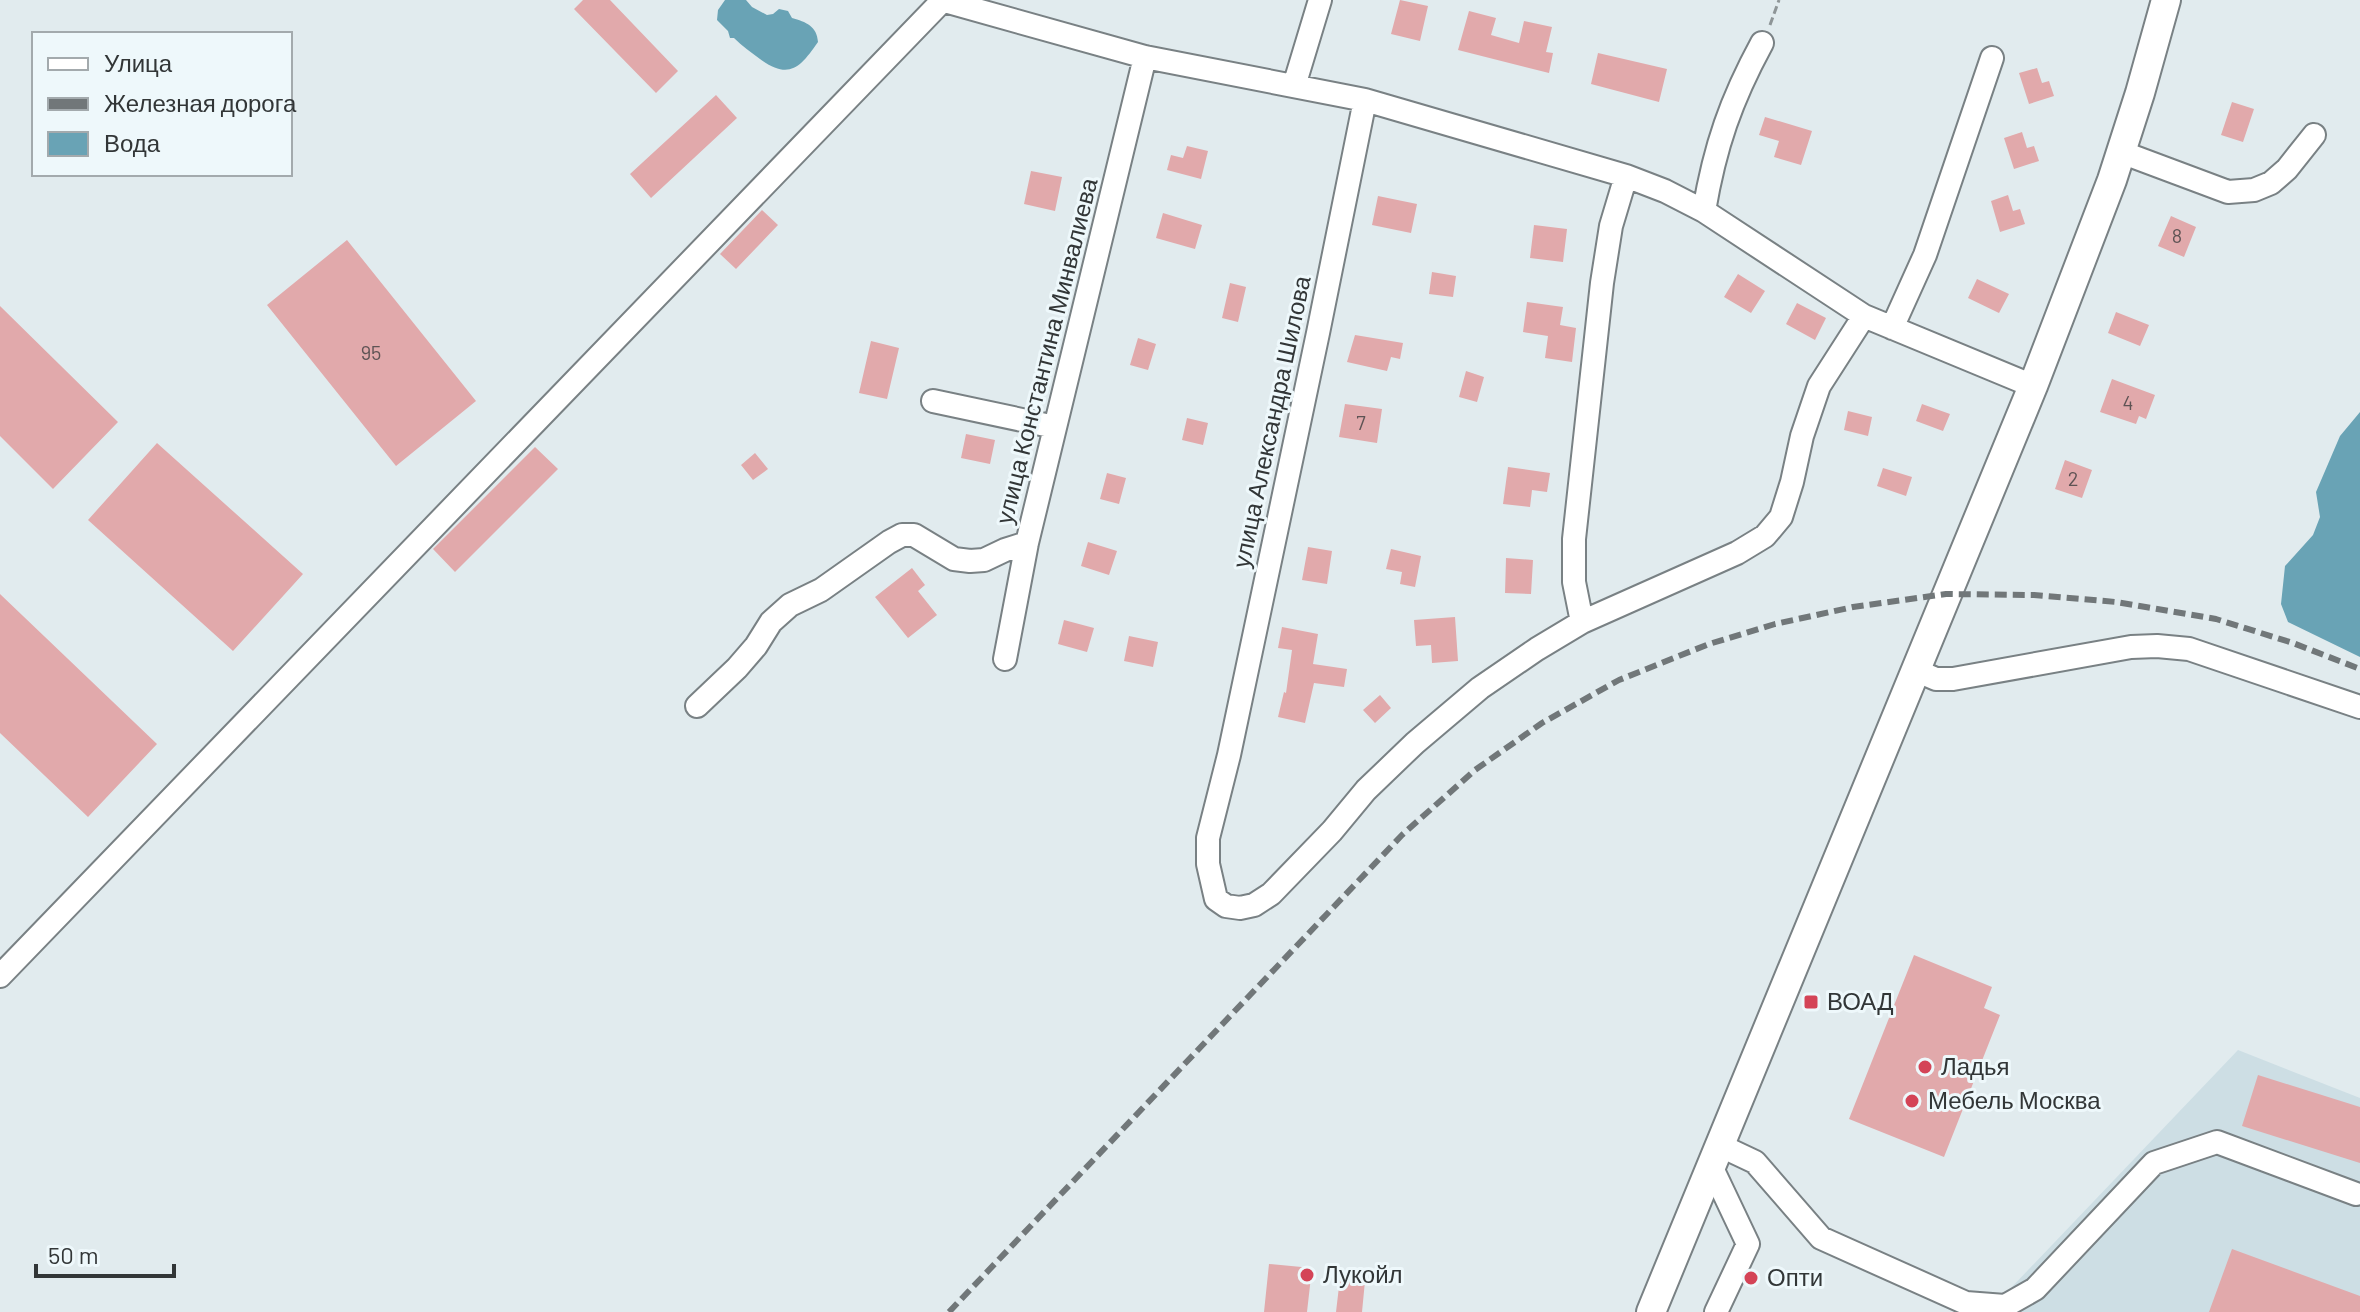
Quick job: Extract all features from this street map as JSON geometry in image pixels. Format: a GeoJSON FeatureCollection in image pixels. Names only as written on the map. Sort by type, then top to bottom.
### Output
{"type":"FeatureCollection","features":[{"type":"Feature","properties":{"kind":"main road"},"geometry":{"type":"LineString","coordinates":[[1651,1312],[2080,268],[2149,65],[2166,0]]}},
{"type":"Feature","properties":{"kind":"street"},"geometry":{"type":"LineString","coordinates":[[0,976],[942,0],[1145,57],[1365,100],[1626,176],[1704,211],[1864,316],[2033,386]]}},
{"type":"Feature","properties":{"kind":"street"},"geometry":{"type":"LineString","coordinates":[[1294,86],[1320,0]]}},
{"type":"Feature","properties":{"kind":"street"},"geometry":{"type":"LineString","coordinates":[[1704,211],[1715,155],[1728,112],[1762,43]]}},
{"type":"Feature","properties":{"kind":"street","name":"улица Константина Минвалиева"},"geometry":{"type":"LineString","coordinates":[[1005,659],[1027,543],[1145,57]]}},
{"type":"Feature","properties":{"kind":"street"},"geometry":{"type":"LineString","coordinates":[[1892,328],[1925,255],[1992,58]]}},
{"type":"Feature","properties":{"kind":"street","name":"улица Александра Шилова"},"geometry":{"type":"LineString","coordinates":[[1365,100],[1229,755],[1208,838],[1208,864],[1216,899],[1226,906],[1240,908],[1254,905],[1271,894],[1332,831],[1366,790],[1415,743],[1480,688],[1582,622]]}},
{"type":"Feature","properties":{"kind":"street"},"geometry":{"type":"LineString","coordinates":[[2121,152],[2228,192],[2254,190],[2271,183],[2287,169],[2314,135]]}},
{"type":"Feature","properties":{"kind":"street"},"geometry":{"type":"LineString","coordinates":[[1626,176],[1611,226],[1602,283],[1574,539],[1574,582],[1582,622],[1737,553],[1765,536],[1781,517],[1819,386],[1864,316]]}},
{"type":"Feature","properties":{"kind":"street"},"geometry":{"type":"LineString","coordinates":[[933,401],[1055,427]]}},
{"type":"Feature","properties":{"kind":"street"},"geometry":{"type":"LineString","coordinates":[[697,706],[737,668],[771,622],[790,605],[821,590],[902,535],[914,535],[954,559],[970,561],[984,560],[1027,543]]}},
{"type":"Feature","properties":{"kind":"street"},"geometry":{"type":"LineString","coordinates":[[1915,670],[1936,679],[1953,679],[2131,647],[2157,646],[2189,649],[2360,707]]}},
{"type":"Feature","properties":{"kind":"street"},"geometry":{"type":"LineString","coordinates":[[1715,1155],[1755,1162],[1821,1238],[1966,1303],[2005,1306],[2035,1289],[2154,1163],[2217,1142],[2356,1194]]}},
{"type":"Feature","properties":{"kind":"street"},"geometry":{"type":"LineString","coordinates":[[1715,1155],[1748,1244],[1716,1312]]}},
{"type":"Feature","properties":{"kind":"path"},"geometry":{"type":"LineString","coordinates":[[1762,43],[1779,0]]}},
{"type":"Feature","properties":{"kind":"shaded area"},"geometry":{"type":"Polygon","coordinates":[[[2238,1050],[2360,1098],[2360,1312],[1988,1312],[2238,1050]]]}},
{"type":"Feature","properties":{"kind":"water"},"geometry":{"type":"Polygon","coordinates":[[[725,0],[746,0],[767,15],[779,9],[788,11],[792,18],[813,28],[818,42],[805,59],[793,68],[786,70],[770,65],[730,38],[728,31],[717,20],[718,10],[725,0]]]}},
{"type":"Feature","properties":{"kind":"water"},"geometry":{"type":"Polygon","coordinates":[[[2360,412],[2360,657],[2288,622],[2281,604],[2285,566],[2313,535],[2320,517],[2316,492],[2340,436],[2360,412]]]}},
{"type":"Feature","properties":{"kind":"building"},"geometry":{"type":"Polygon","coordinates":[[[583,0],[610,0],[678,71],[656,93],[574,9],[583,0]]]}},
{"type":"Feature","properties":{"kind":"building"},"geometry":{"type":"Polygon","coordinates":[[[1400,0],[1428,6],[1420,41],[1391,34],[1400,0]]]}},
{"type":"Feature","properties":{"kind":"building"},"geometry":{"type":"Polygon","coordinates":[[[1469,11],[1496,18],[1491,35],[1519,43],[1524,21],[1552,27],[1546,52],[1553,53],[1549,73],[1458,50],[1469,11]]]}},
{"type":"Feature","properties":{"kind":"building"},"geometry":{"type":"Polygon","coordinates":[[[1598,53],[1667,69],[1659,102],[1591,84],[1598,53]]]}},
{"type":"Feature","properties":{"kind":"building"},"geometry":{"type":"Polygon","coordinates":[[[2037,68],[2042,83],[2049,81],[2054,96],[2029,104],[2019,73],[2037,68]]]}},
{"type":"Feature","properties":{"kind":"building"},"geometry":{"type":"Polygon","coordinates":[[[716,95],[737,118],[651,198],[630,174],[716,95]]]}},
{"type":"Feature","properties":{"kind":"building"},"geometry":{"type":"Polygon","coordinates":[[[2232,102],[2254,109],[2243,142],[2221,135],[2232,102]]]}},
{"type":"Feature","properties":{"kind":"building"},"geometry":{"type":"Polygon","coordinates":[[[1765,117],[1812,131],[1801,165],[1774,157],[1779,141],[1759,135],[1765,117]]]}},
{"type":"Feature","properties":{"kind":"building"},"geometry":{"type":"Polygon","coordinates":[[[2022,132],[2027,148],[2034,146],[2039,161],[2014,169],[2004,138],[2022,132]]]}},
{"type":"Feature","properties":{"kind":"building"},"geometry":{"type":"Polygon","coordinates":[[[1187,146],[1208,151],[1201,179],[1167,170],[1171,155],[1183,158],[1187,146]]]}},
{"type":"Feature","properties":{"kind":"building"},"geometry":{"type":"Polygon","coordinates":[[[1031,171],[1062,177],[1055,211],[1024,204],[1031,171]]]}},
{"type":"Feature","properties":{"kind":"building"},"geometry":{"type":"Polygon","coordinates":[[[2008,195],[2013,211],[2020,209],[2025,224],[2000,232],[1991,201],[2008,195]]]}},
{"type":"Feature","properties":{"kind":"building"},"geometry":{"type":"Polygon","coordinates":[[[1378,196],[1417,204],[1411,233],[1372,225],[1378,196]]]}},
{"type":"Feature","properties":{"kind":"building"},"geometry":{"type":"Polygon","coordinates":[[[762,210],[778,225],[736,269],[720,254],[762,210]]]}},
{"type":"Feature","properties":{"kind":"building"},"geometry":{"type":"Polygon","coordinates":[[[1163,213],[1202,225],[1195,249],[1156,238],[1163,213]]]}},
{"type":"Feature","properties":{"kind":"building"},"geometry":{"type":"Polygon","coordinates":[[[2171,216],[2196,227],[2184,257],[2158,246],[2171,216]]]}},
{"type":"Feature","properties":{"kind":"building"},"geometry":{"type":"Polygon","coordinates":[[[1534,225],[1567,229],[1563,262],[1530,258],[1534,225]]]}},
{"type":"Feature","properties":{"kind":"building"},"geometry":{"type":"Polygon","coordinates":[[[347,240],[476,401],[396,466],[267,305],[347,240]]]}},
{"type":"Feature","properties":{"kind":"building"},"geometry":{"type":"Polygon","coordinates":[[[1432,272],[1456,276],[1453,297],[1429,294],[1432,272]]]}},
{"type":"Feature","properties":{"kind":"building"},"geometry":{"type":"Polygon","coordinates":[[[1738,274],[1765,291],[1751,313],[1724,297],[1738,274]]]}},
{"type":"Feature","properties":{"kind":"building"},"geometry":{"type":"Polygon","coordinates":[[[1977,279],[2009,294],[1999,313],[1968,298],[1977,279]]]}},
{"type":"Feature","properties":{"kind":"building"},"geometry":{"type":"Polygon","coordinates":[[[1230,283],[1246,287],[1238,322],[1222,318],[1230,283]]]}},
{"type":"Feature","properties":{"kind":"building"},"geometry":{"type":"Polygon","coordinates":[[[1527,302],[1563,307],[1560,325],[1576,328],[1572,362],[1545,358],[1548,336],[1523,332],[1527,302]]]}},
{"type":"Feature","properties":{"kind":"building"},"geometry":{"type":"Polygon","coordinates":[[[1797,303],[1826,318],[1815,340],[1786,324],[1797,303]]]}},
{"type":"Feature","properties":{"kind":"building"},"geometry":{"type":"Polygon","coordinates":[[[0,306],[118,422],[53,489],[0,436],[0,306]]]}},
{"type":"Feature","properties":{"kind":"building"},"geometry":{"type":"Polygon","coordinates":[[[2116,312],[2149,325],[2140,346],[2108,333],[2116,312]]]}},
{"type":"Feature","properties":{"kind":"building"},"geometry":{"type":"Polygon","coordinates":[[[1355,335],[1403,343],[1400,359],[1391,357],[1387,371],[1347,362],[1355,335]]]}},
{"type":"Feature","properties":{"kind":"building"},"geometry":{"type":"Polygon","coordinates":[[[1138,338],[1156,344],[1148,370],[1130,365],[1138,338]]]}},
{"type":"Feature","properties":{"kind":"building"},"geometry":{"type":"Polygon","coordinates":[[[871,341],[899,348],[887,399],[859,393],[871,341]]]}},
{"type":"Feature","properties":{"kind":"building"},"geometry":{"type":"Polygon","coordinates":[[[1466,371],[1484,377],[1477,402],[1459,397],[1466,371]]]}},
{"type":"Feature","properties":{"kind":"building"},"geometry":{"type":"Polygon","coordinates":[[[2112,379],[2155,395],[2146,419],[2139,416],[2136,424],[2100,412],[2112,379]]]}},
{"type":"Feature","properties":{"kind":"building"},"geometry":{"type":"Polygon","coordinates":[[[1345,404],[1382,409],[1377,443],[1339,437],[1345,404]]]}},
{"type":"Feature","properties":{"kind":"building"},"geometry":{"type":"Polygon","coordinates":[[[1922,404],[1950,414],[1943,431],[1916,421],[1922,404]]]}},
{"type":"Feature","properties":{"kind":"building"},"geometry":{"type":"Polygon","coordinates":[[[1848,411],[1872,417],[1868,436],[1844,430],[1848,411]]]}},
{"type":"Feature","properties":{"kind":"building"},"geometry":{"type":"Polygon","coordinates":[[[1187,418],[1208,423],[1203,445],[1182,440],[1187,418]]]}},
{"type":"Feature","properties":{"kind":"building"},"geometry":{"type":"Polygon","coordinates":[[[966,434],[995,440],[990,464],[961,458],[966,434]]]}},
{"type":"Feature","properties":{"kind":"building"},"geometry":{"type":"Polygon","coordinates":[[[157,443],[303,574],[233,651],[88,520],[157,443]]]}},
{"type":"Feature","properties":{"kind":"building"},"geometry":{"type":"Polygon","coordinates":[[[535,447],[558,469],[455,572],[433,549],[535,447]]]}},
{"type":"Feature","properties":{"kind":"building"},"geometry":{"type":"Polygon","coordinates":[[[755,453],[768,469],[753,480],[741,465],[755,453]]]}},
{"type":"Feature","properties":{"kind":"building"},"geometry":{"type":"Polygon","coordinates":[[[2065,460],[2092,470],[2082,498],[2055,489],[2065,460]]]}},
{"type":"Feature","properties":{"kind":"building"},"geometry":{"type":"Polygon","coordinates":[[[1508,467],[1550,473],[1547,492],[1532,490],[1530,507],[1503,504],[1508,467]]]}},
{"type":"Feature","properties":{"kind":"building"},"geometry":{"type":"Polygon","coordinates":[[[1883,468],[1912,477],[1906,496],[1877,486],[1883,468]]]}},
{"type":"Feature","properties":{"kind":"building"},"geometry":{"type":"Polygon","coordinates":[[[1107,473],[1126,478],[1119,504],[1100,499],[1107,473]]]}},
{"type":"Feature","properties":{"kind":"building"},"geometry":{"type":"Polygon","coordinates":[[[1088,542],[1117,551],[1109,575],[1081,566],[1088,542]]]}},
{"type":"Feature","properties":{"kind":"building"},"geometry":{"type":"Polygon","coordinates":[[[1308,547],[1332,551],[1327,584],[1302,580],[1308,547]]]}},
{"type":"Feature","properties":{"kind":"building"},"geometry":{"type":"Polygon","coordinates":[[[1391,549],[1421,556],[1415,587],[1400,584],[1402,572],[1386,569],[1391,549]]]}},
{"type":"Feature","properties":{"kind":"building"},"geometry":{"type":"Polygon","coordinates":[[[1506,558],[1533,560],[1531,594],[1505,593],[1506,558]]]}},
{"type":"Feature","properties":{"kind":"building"},"geometry":{"type":"Polygon","coordinates":[[[912,568],[925,585],[918,591],[937,615],[908,638],[875,597],[912,568]]]}},
{"type":"Feature","properties":{"kind":"building"},"geometry":{"type":"Polygon","coordinates":[[[0,594],[157,744],[88,817],[0,733],[0,594]]]}},
{"type":"Feature","properties":{"kind":"building"},"geometry":{"type":"Polygon","coordinates":[[[1455,617],[1458,661],[1432,663],[1431,645],[1416,646],[1414,620],[1455,617]]]}},
{"type":"Feature","properties":{"kind":"building"},"geometry":{"type":"Polygon","coordinates":[[[1064,620],[1094,628],[1087,652],[1058,644],[1064,620]]]}},
{"type":"Feature","properties":{"kind":"building"},"geometry":{"type":"Polygon","coordinates":[[[1282,627],[1318,634],[1313,664],[1347,669],[1344,687],[1314,683],[1305,723],[1278,717],[1286,693],[1292,650],[1278,648],[1282,627]]]}},
{"type":"Feature","properties":{"kind":"building"},"geometry":{"type":"Polygon","coordinates":[[[1129,636],[1158,642],[1153,667],[1124,661],[1129,636]]]}},
{"type":"Feature","properties":{"kind":"building"},"geometry":{"type":"Polygon","coordinates":[[[1380,695],[1391,708],[1375,723],[1363,710],[1380,695]]]}},
{"type":"Feature","properties":{"kind":"building","name":"Ладья"},"geometry":{"type":"Polygon","coordinates":[[[1914,955],[1992,987],[1984,1008],[2000,1015],[1944,1157],[1849,1119],[1914,955]]]}},
{"type":"Feature","properties":{"kind":"building"},"geometry":{"type":"Polygon","coordinates":[[[2258,1075],[2360,1107],[2360,1163],[2242,1126],[2258,1075]]]}},
{"type":"Feature","properties":{"kind":"building"},"geometry":{"type":"Polygon","coordinates":[[[2232,1249],[2360,1296],[2360,1312],[2209,1312],[2232,1249]]]}},
{"type":"Feature","properties":{"kind":"building"},"geometry":{"type":"Polygon","coordinates":[[[1269,1264],[1312,1268],[1307,1312],[1264,1312],[1269,1264]]]}},
{"type":"Feature","properties":{"kind":"building"},"geometry":{"type":"Polygon","coordinates":[[[1340,1278],[1365,1281],[1362,1312],[1336,1312],[1340,1278]]]}},
{"type":"Feature","properties":{"kind":"railway"},"geometry":{"type":"LineString","coordinates":[[949,1312],[1402,835],[1475,770],[1542,723],[1619,680],[1709,644],[1775,624],[1853,607],[1946,594],[2034,595],[2116,602],[2216,619],[2293,643],[2360,669]]}},
{"type":"Feature","properties":{"kind":"place","name":"ВОАД"},"geometry":{"type":"Point","coordinates":[1811,1002]}},
{"type":"Feature","properties":{"kind":"place","name":"Ладья"},"geometry":{"type":"Point","coordinates":[1925,1067]}},
{"type":"Feature","properties":{"kind":"place","name":"Мебель Москва"},"geometry":{"type":"Point","coordinates":[1912,1101]}},
{"type":"Feature","properties":{"kind":"place","name":"Лукойл"},"geometry":{"type":"Point","coordinates":[1307,1275]}},
{"type":"Feature","properties":{"kind":"place","name":"Опти"},"geometry":{"type":"Point","coordinates":[1751,1278]}}]}
